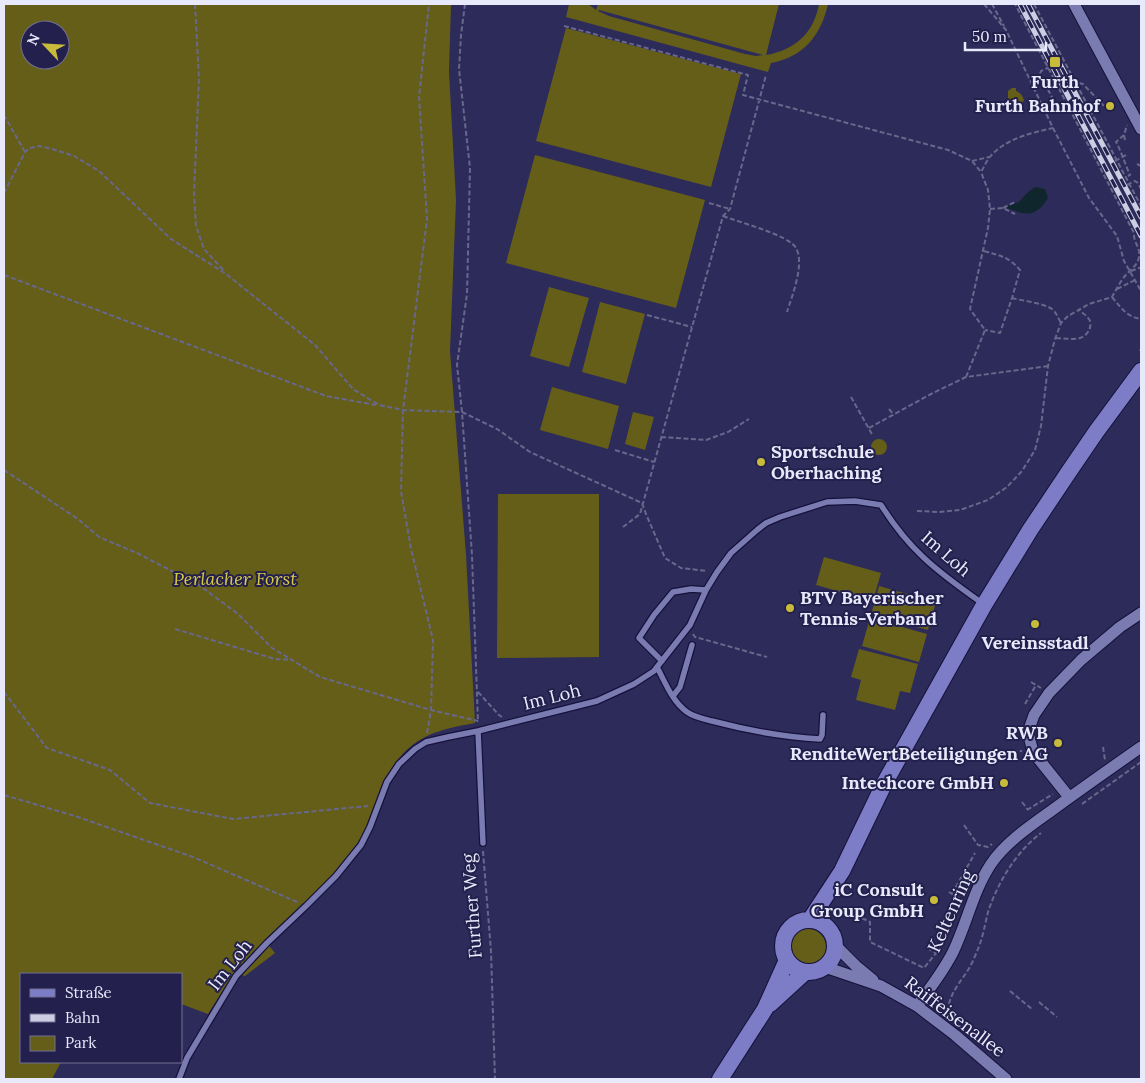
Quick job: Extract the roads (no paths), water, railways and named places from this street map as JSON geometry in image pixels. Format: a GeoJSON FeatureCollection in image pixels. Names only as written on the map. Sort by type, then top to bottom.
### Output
{"type":"FeatureCollection","features":[{"type":"Feature","properties":{"kind":"main road"},"geometry":{"type":"LineString","coordinates":[[818,923],[884,784],[984,605],[1068,473],[1141,371]]}},
{"type":"Feature","properties":{"kind":"main road"},"geometry":{"type":"LineString","coordinates":[[797,923],[818,923],[833,934],[835,945],[833,957],[825,967],[812,972],[805,972],[795,968],[787,960],[783,946],[787,933],[797,923]]}},
{"type":"Feature","properties":{"kind":"main road"},"geometry":{"type":"LineString","coordinates":[[720,1079],[765,1008],[787,960]]}},
{"type":"Feature","properties":{"kind":"main road"},"geometry":{"type":"LineString","coordinates":[[765,1008],[805,972]]}},
{"type":"Feature","properties":{"kind":"street"},"geometry":{"type":"LineString","coordinates":[[1074,4],[1141,129]]}},
{"type":"Feature","properties":{"kind":"street"},"geometry":{"type":"LineString","coordinates":[[1066,793],[1034,752],[1028,732],[1034,715],[1049,693],[1081,660],[1120,627],[1141,613]]}},
{"type":"Feature","properties":{"kind":"street","name":"Keltenring"},"geometry":{"type":"LineString","coordinates":[[917,1006],[949,960],[970,904],[992,863],[1009,844],[1066,793],[1141,747]]}},
{"type":"Feature","properties":{"kind":"street","name":"Raiffeisenallee"},"geometry":{"type":"LineString","coordinates":[[835,945],[856,966],[881,986],[917,1006],[955,1035],[1006,1079]]}},
{"type":"Feature","properties":{"kind":"street","name":"Raiffeisenallee"},"geometry":{"type":"LineString","coordinates":[[825,967],[881,986]]}},
{"type":"Feature","properties":{"kind":"lane","name":"Im Loh"},"geometry":{"type":"LineString","coordinates":[[179,1079],[187,1058],[236,976],[336,876],[361,845],[370,828],[387,782],[399,764],[415,749],[426,742],[597,701],[634,684],[654,671],[690,625],[706,590],[731,553],[746,538],[766,523],[827,502],[855,501],[881,505],[905,538],[923,558],[984,605]]}},
{"type":"Feature","properties":{"kind":"lane"},"geometry":{"type":"LineString","coordinates":[[662,661],[639,638],[654,615],[673,592],[691,589],[706,590]]}},
{"type":"Feature","properties":{"kind":"lane"},"geometry":{"type":"LineString","coordinates":[[673,696],[680,687],[692,645]]}},
{"type":"Feature","properties":{"kind":"lane"},"geometry":{"type":"LineString","coordinates":[[657,667],[677,702],[687,713],[699,718],[726,725],[820,739],[823,715]]}},
{"type":"Feature","properties":{"kind":"lane","name":"Further Weg"},"geometry":{"type":"LineString","coordinates":[[478,731],[482,843]]}},
{"type":"Feature","properties":{"kind":"water"},"geometry":{"type":"Polygon","coordinates":[[[1035,187],[1045,189],[1048,198],[1039,209],[1034,212],[1024,213],[1005,207],[1019,202],[1035,187]]]}},
{"type":"Feature","properties":{"kind":"railway"},"geometry":{"type":"LineString","coordinates":[[1020,4],[1141,236]]}},
{"type":"Feature","properties":{"kind":"railway"},"geometry":{"type":"LineString","coordinates":[[1028,4],[1141,217]]}},
{"type":"Feature","properties":{"kind":"place","name":"Furth"},"geometry":{"type":"Point","coordinates":[1055,62]}},
{"type":"Feature","properties":{"kind":"place","name":"Furth Bahnhof"},"geometry":{"type":"Point","coordinates":[1110,106]}},
{"type":"Feature","properties":{"kind":"place","name":"Sportschule Oberhaching"},"geometry":{"type":"Point","coordinates":[761,462]}},
{"type":"Feature","properties":{"kind":"place","name":"BTV Bayerischer Tennis-Verband"},"geometry":{"type":"Point","coordinates":[790,608]}},
{"type":"Feature","properties":{"kind":"place","name":"Vereinsstadl"},"geometry":{"type":"Point","coordinates":[1035,624]}},
{"type":"Feature","properties":{"kind":"place","name":"RWB RenditeWertBeteiligungen AG"},"geometry":{"type":"Point","coordinates":[1058,743]}},
{"type":"Feature","properties":{"kind":"place","name":"Intechcore GmbH"},"geometry":{"type":"Point","coordinates":[1004,783]}},
{"type":"Feature","properties":{"kind":"place","name":"iC Consult Group GmbH"},"geometry":{"type":"Point","coordinates":[934,900]}},
{"type":"Feature","properties":{"kind":"park label","name":"Perlacher Forst"},"geometry":{"type":"Point","coordinates":[235,579]}}]}
